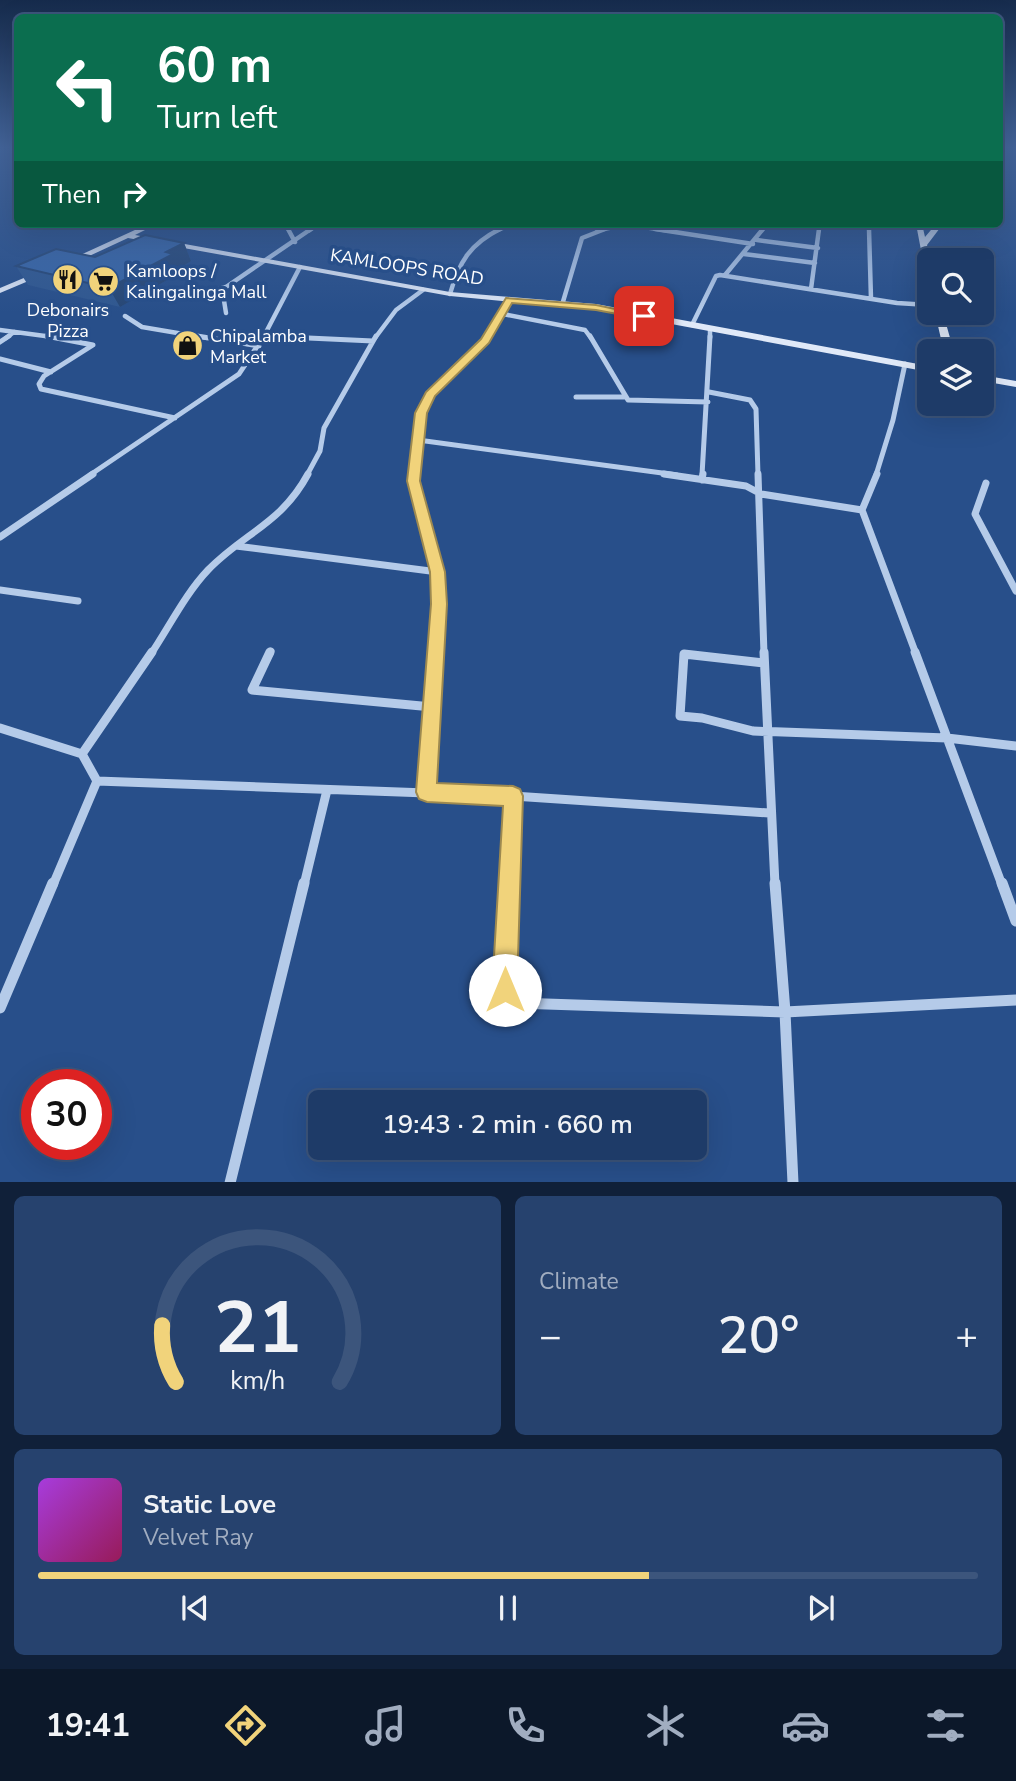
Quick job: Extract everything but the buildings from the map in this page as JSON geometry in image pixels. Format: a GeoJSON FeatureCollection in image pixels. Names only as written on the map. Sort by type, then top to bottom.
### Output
{"type":"FeatureCollection","features":[{"type":"Feature","properties":{"kind":"main road"},"geometry":{"type":"LineString","coordinates":[[64,264],[145,228]]}},
{"type":"Feature","properties":{"kind":"main road"},"geometry":{"type":"LineString","coordinates":[[920,228],[924,248]]}},
{"type":"Feature","properties":{"kind":"main road"},"geometry":{"type":"LineString","coordinates":[[923,245],[937,228]]}},
{"type":"Feature","properties":{"kind":"main road","name":"KAMLOOPS ROAD"},"geometry":{"type":"LineString","coordinates":[[128,236],[450,295],[596,307],[917,366]]}},
{"type":"Feature","properties":{"kind":"main road"},"geometry":{"type":"LineString","coordinates":[[0,291],[52,269]]}},
{"type":"Feature","properties":{"kind":"main road"},"geometry":{"type":"LineString","coordinates":[[882,360],[917,361]]}},
{"type":"Feature","properties":{"kind":"main road"},"geometry":{"type":"LineString","coordinates":[[994,379],[1011,384]]}},
{"type":"Feature","properties":{"kind":"street"},"geometry":{"type":"LineString","coordinates":[[287,228],[295,242]]}},
{"type":"Feature","properties":{"kind":"street"},"geometry":{"type":"LineString","coordinates":[[207,292],[222,289],[314,228]]}},
{"type":"Feature","properties":{"kind":"street"},"geometry":{"type":"LineString","coordinates":[[450,295],[455,275],[468,247],[482,237],[503,228]]}},
{"type":"Feature","properties":{"kind":"street"},"geometry":{"type":"LineString","coordinates":[[562,305],[582,238],[611,228]]}},
{"type":"Feature","properties":{"kind":"street"},"geometry":{"type":"LineString","coordinates":[[654,228],[753,244]]}},
{"type":"Feature","properties":{"kind":"street"},"geometry":{"type":"LineString","coordinates":[[725,275],[764,228]]}},
{"type":"Feature","properties":{"kind":"street"},"geometry":{"type":"LineString","coordinates":[[810,289],[820,228]]}},
{"type":"Feature","properties":{"kind":"street"},"geometry":{"type":"LineString","coordinates":[[869,228],[871,299]]}},
{"type":"Feature","properties":{"kind":"street"},"geometry":{"type":"LineString","coordinates":[[757,240],[818,248]]}},
{"type":"Feature","properties":{"kind":"street"},"geometry":{"type":"LineString","coordinates":[[744,254],[815,263]]}},
{"type":"Feature","properties":{"kind":"street"},"geometry":{"type":"LineString","coordinates":[[0,537],[239,374],[265,336],[300,267]]}},
{"type":"Feature","properties":{"kind":"street"},"geometry":{"type":"LineString","coordinates":[[691,326],[716,276],[725,275],[871,299],[917,304]]}},
{"type":"Feature","properties":{"kind":"street"},"geometry":{"type":"LineString","coordinates":[[222,289],[226,313]]}},
{"type":"Feature","properties":{"kind":"street"},"geometry":{"type":"LineString","coordinates":[[82,754],[195,587],[220,558],[281,513],[296,496],[320,451],[324,428],[373,341],[387,320],[423,289]]}},
{"type":"Feature","properties":{"kind":"street"},"geometry":{"type":"LineString","coordinates":[[427,792],[439,604],[438,572],[413,481],[418,440],[426,400],[485,341],[509,300]]}},
{"type":"Feature","properties":{"kind":"street"},"geometry":{"type":"LineString","coordinates":[[503,314],[584,331],[621,386],[624,397]]}},
{"type":"Feature","properties":{"kind":"street"},"geometry":{"type":"LineString","coordinates":[[125,316],[142,327],[259,346]]}},
{"type":"Feature","properties":{"kind":"street"},"geometry":{"type":"LineString","coordinates":[[702,480],[709,392],[710,329]]}},
{"type":"Feature","properties":{"kind":"street"},"geometry":{"type":"LineString","coordinates":[[0,330],[71,339],[93,345],[41,380],[41,389],[175,418]]}},
{"type":"Feature","properties":{"kind":"street"},"geometry":{"type":"LineString","coordinates":[[0,342],[14,332]]}},
{"type":"Feature","properties":{"kind":"street"},"geometry":{"type":"LineString","coordinates":[[265,336],[373,341]]}},
{"type":"Feature","properties":{"kind":"street"},"geometry":{"type":"LineString","coordinates":[[0,359],[52,372]]}},
{"type":"Feature","properties":{"kind":"street"},"geometry":{"type":"LineString","coordinates":[[905,364],[887,442],[873,487],[862,510],[1016,921]]}},
{"type":"Feature","properties":{"kind":"street"},"geometry":{"type":"LineString","coordinates":[[709,392],[750,400],[755,404],[761,494],[759,533],[769,813],[785,1012],[793,1182]]}},
{"type":"Feature","properties":{"kind":"street"},"geometry":{"type":"LineString","coordinates":[[576,397],[708,402]]}},
{"type":"Feature","properties":{"kind":"street"},"geometry":{"type":"LineString","coordinates":[[418,440],[746,486],[761,494],[862,510]]}},
{"type":"Feature","properties":{"kind":"street"},"geometry":{"type":"LineString","coordinates":[[986,483],[975,514],[1016,591]]}},
{"type":"Feature","properties":{"kind":"street"},"geometry":{"type":"LineString","coordinates":[[236,546],[438,572]]}},
{"type":"Feature","properties":{"kind":"street"},"geometry":{"type":"LineString","coordinates":[[0,590],[78,601]]}},
{"type":"Feature","properties":{"kind":"street"},"geometry":{"type":"LineString","coordinates":[[271,651],[252,690],[432,707]]}},
{"type":"Feature","properties":{"kind":"street"},"geometry":{"type":"LineString","coordinates":[[764,663],[684,654],[680,676],[680,716],[767,732],[947,738],[1016,746]]}},
{"type":"Feature","properties":{"kind":"street"},"geometry":{"type":"LineString","coordinates":[[0,728],[82,754],[97,781]]}},
{"type":"Feature","properties":{"kind":"street"},"geometry":{"type":"LineString","coordinates":[[97,781],[513,796],[769,813]]}},
{"type":"Feature","properties":{"kind":"street"},"geometry":{"type":"LineString","coordinates":[[0,1008],[5,983],[97,781]]}},
{"type":"Feature","properties":{"kind":"street"},"geometry":{"type":"LineString","coordinates":[[230,1182],[327,790]]}},
{"type":"Feature","properties":{"kind":"street"},"geometry":{"type":"LineString","coordinates":[[513,796],[503,978],[508,999],[525,1005],[785,1012],[1016,1000]]}},
{"type":"Feature","properties":{"kind":"place","name":"Debonairs Pizza"},"geometry":{"type":"Point","coordinates":[68,280]}},
{"type":"Feature","properties":{"kind":"place","name":"Kamloops / Kalingalinga Mall"},"geometry":{"type":"Point","coordinates":[103,281]}},
{"type":"Feature","properties":{"kind":"place","name":"Chipalamba Market"},"geometry":{"type":"Point","coordinates":[187,346]}},
{"type":"Feature","properties":{"kind":"route"},"geometry":{"type":"LineString","coordinates":[[505,990],[503,978],[513,796],[427,792],[439,604],[438,572],[413,481],[421,413],[430,394],[485,341],[509,300],[596,307],[644,316]]}}]}
